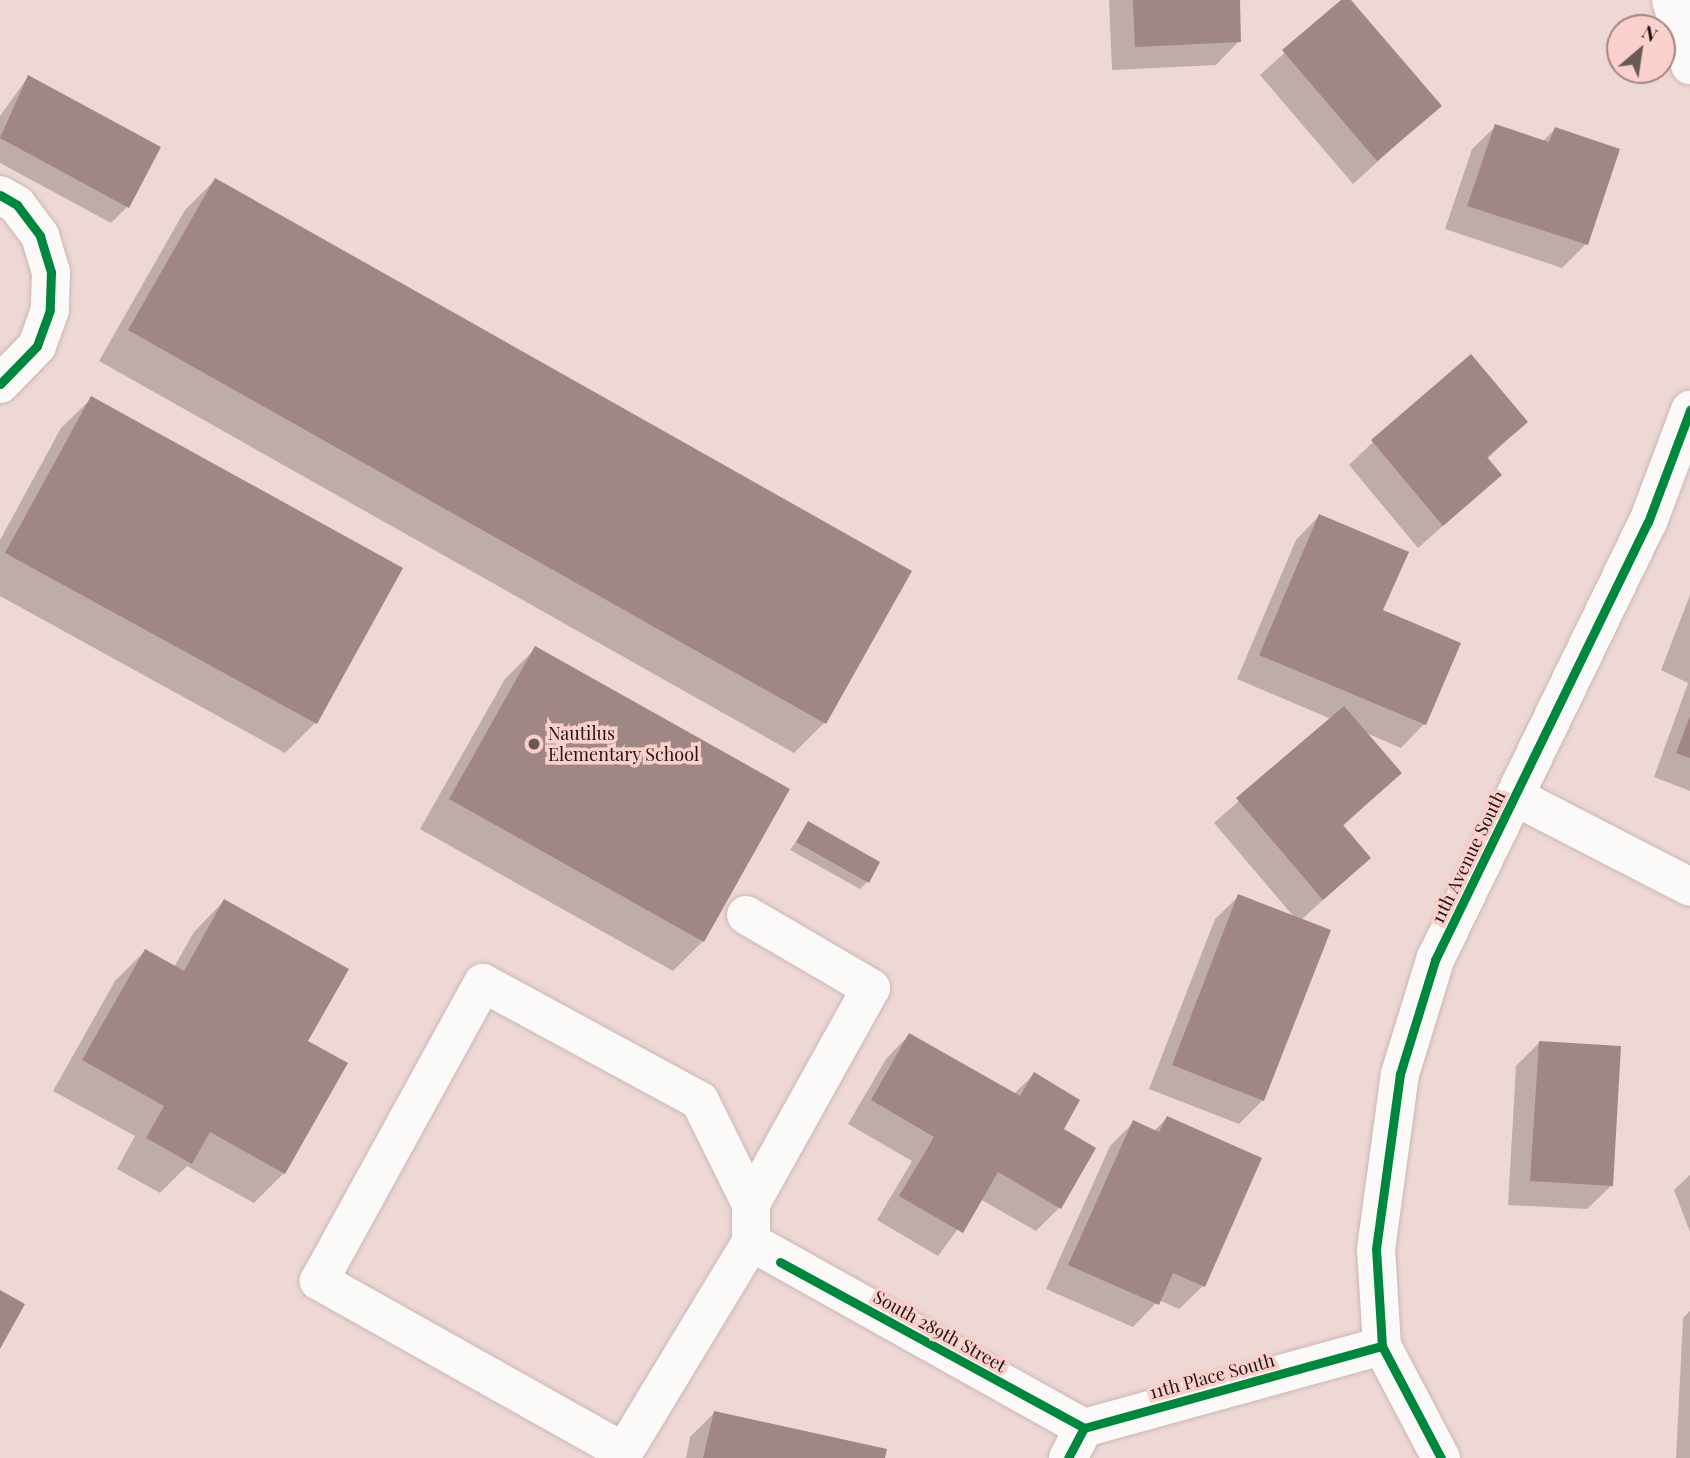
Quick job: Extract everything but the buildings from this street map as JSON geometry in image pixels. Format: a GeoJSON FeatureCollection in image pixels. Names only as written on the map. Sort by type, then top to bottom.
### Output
{"type":"FeatureCollection","features":[{"type":"Feature","properties":{"kind":"street"},"geometry":{"type":"LineString","coordinates":[[1671,0],[1690,65]]}},
{"type":"Feature","properties":{"kind":"street"},"geometry":{"type":"LineString","coordinates":[[0,195],[40,236],[51,272],[50,310],[37,346],[0,384]]}},
{"type":"Feature","properties":{"kind":"street","name":"11th Avenue South"},"geometry":{"type":"LineString","coordinates":[[1382,1346],[1376,1249],[1400,1074],[1434,960],[1516,797],[1648,522],[1690,410]]}},
{"type":"Feature","properties":{"kind":"street","name":"11th Avenue South"},"geometry":{"type":"LineString","coordinates":[[1516,797],[1690,887]]}},
{"type":"Feature","properties":{"kind":"street"},"geometry":{"type":"LineString","coordinates":[[746,915],[871,988],[751,1203]]}},
{"type":"Feature","properties":{"kind":"street"},"geometry":{"type":"LineString","coordinates":[[483,983],[700,1101],[751,1203],[765,1252],[624,1452],[319,1281],[483,983]]}},
{"type":"Feature","properties":{"kind":"street","name":"South 289th Street"},"geometry":{"type":"LineString","coordinates":[[765,1252],[1076,1443]]}},
{"type":"Feature","properties":{"kind":"street"},"geometry":{"type":"LineString","coordinates":[[1382,1346],[1441,1458]]}},
{"type":"Feature","properties":{"kind":"street","name":"11th Place South"},"geometry":{"type":"LineString","coordinates":[[1076,1443],[1382,1346]]}},
{"type":"Feature","properties":{"kind":"cycle path"},"geometry":{"type":"LineString","coordinates":[[0,195],[17,205],[40,236],[51,272],[50,310],[37,346],[0,384]]}},
{"type":"Feature","properties":{"kind":"cycle path"},"geometry":{"type":"LineString","coordinates":[[1441,1458],[1382,1346],[1376,1249],[1400,1074],[1435,960],[1648,522],[1690,410]]}},
{"type":"Feature","properties":{"kind":"cycle path"},"geometry":{"type":"LineString","coordinates":[[780,1262],[1084,1428]]}},
{"type":"Feature","properties":{"kind":"cycle path"},"geometry":{"type":"LineString","coordinates":[[1068,1458],[1084,1428],[1382,1346]]}},
{"type":"Feature","properties":{"kind":"place","name":"Nautilus Elementary School"},"geometry":{"type":"Point","coordinates":[534,744]}}]}
